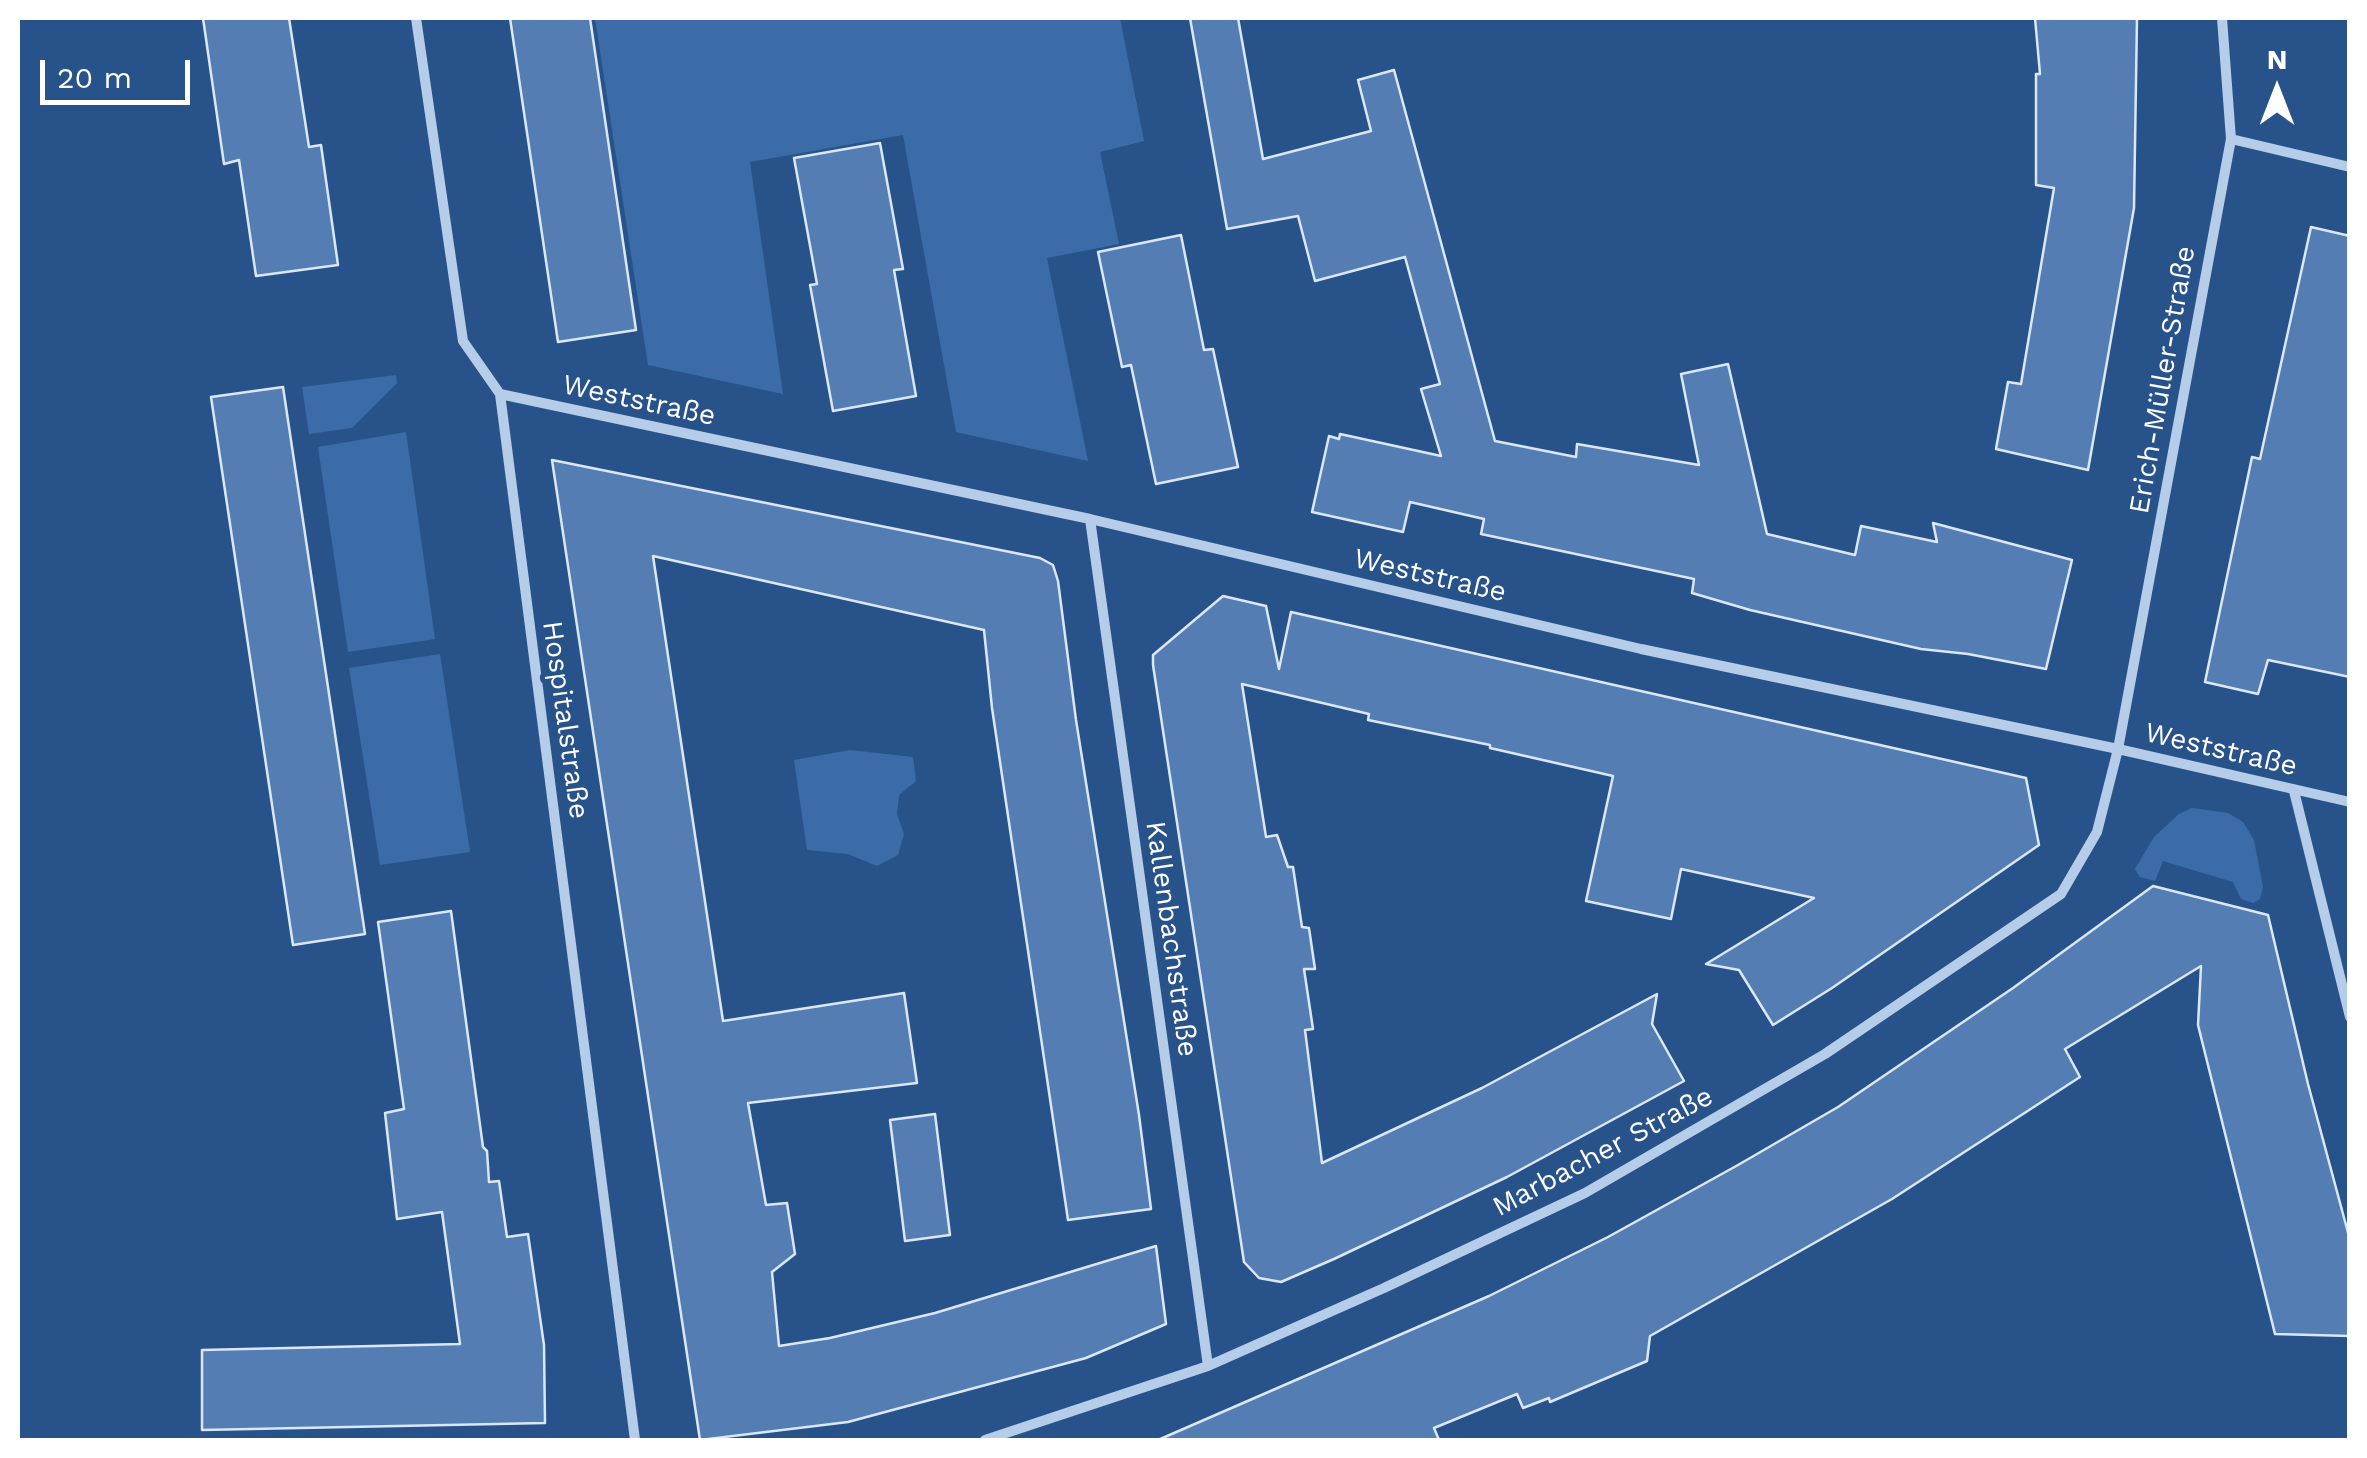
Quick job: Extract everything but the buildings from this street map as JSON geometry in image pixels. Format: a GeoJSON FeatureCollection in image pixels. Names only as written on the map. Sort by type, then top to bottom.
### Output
{"type":"FeatureCollection","features":[{"type":"Feature","properties":{"kind":"street","name":"Hospitalstraße"},"geometry":{"type":"LineString","coordinates":[[416,18],[463,341],[500,394],[635,1440]]}},
{"type":"Feature","properties":{"kind":"street","name":"Erich-Müller-Straße"},"geometry":{"type":"LineString","coordinates":[[2118,748],[2230,139],[2222,18]]}},
{"type":"Feature","properties":{"kind":"street"},"geometry":{"type":"LineString","coordinates":[[2230,139],[2350,167]]}},
{"type":"Feature","properties":{"kind":"street","name":"Weststraße"},"geometry":{"type":"LineString","coordinates":[[500,394],[1090,518],[1641,650],[2118,748],[2350,802]]}},
{"type":"Feature","properties":{"kind":"street","name":"Kallenbachstraße"},"geometry":{"type":"LineString","coordinates":[[1090,518],[1208,1366]]}},
{"type":"Feature","properties":{"kind":"street","name":"Marbacher Straße"},"geometry":{"type":"LineString","coordinates":[[985,1440],[1208,1366],[1384,1288],[1585,1193],[1825,1054],[2061,894],[2097,832],[2118,748]]}},
{"type":"Feature","properties":{"kind":"street"},"geometry":{"type":"LineString","coordinates":[[2294,791],[2350,1017]]}},
{"type":"Feature","properties":{"kind":"shaded area"},"geometry":{"type":"Polygon","coordinates":[[[595,18],[1120,18],[1144,141],[1100,152],[1119,244],[1047,258],[1088,461],[956,432],[903,135],[750,162],[783,394],[648,365],[595,18]]]}},
{"type":"Feature","properties":{"kind":"shaded area"},"geometry":{"type":"Polygon","coordinates":[[[396,375],[397,383],[352,428],[309,434],[302,387],[396,375]]]}},
{"type":"Feature","properties":{"kind":"shaded area"},"geometry":{"type":"Polygon","coordinates":[[[406,432],[435,639],[348,652],[318,447],[406,432]]]}},
{"type":"Feature","properties":{"kind":"shaded area"},"geometry":{"type":"Polygon","coordinates":[[[440,654],[470,852],[380,865],[349,668],[440,654]]]}},
{"type":"Feature","properties":{"kind":"shaded area"},"geometry":{"type":"Polygon","coordinates":[[[850,750],[913,757],[916,781],[899,795],[897,814],[904,834],[898,855],[877,866],[848,854],[807,850],[794,760],[850,750]]]}},
{"type":"Feature","properties":{"kind":"shaded area"},"geometry":{"type":"Polygon","coordinates":[[[2192,808],[2228,813],[2243,822],[2254,840],[2263,887],[2260,899],[2253,903],[2241,899],[2233,882],[2163,861],[2155,881],[2140,877],[2135,869],[2154,837],[2179,814],[2192,808]]]}}]}
